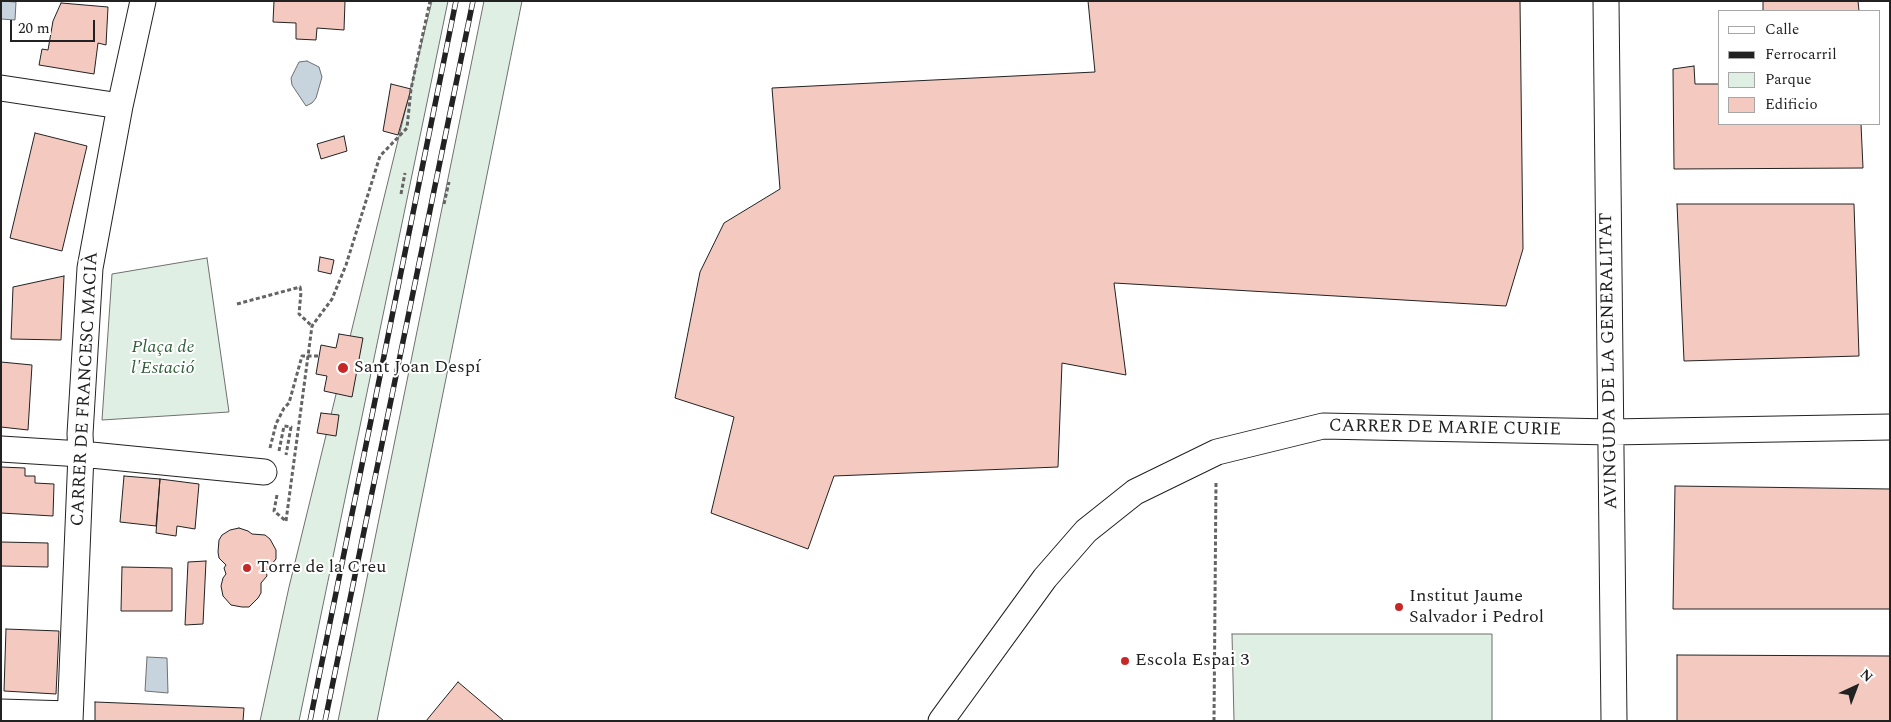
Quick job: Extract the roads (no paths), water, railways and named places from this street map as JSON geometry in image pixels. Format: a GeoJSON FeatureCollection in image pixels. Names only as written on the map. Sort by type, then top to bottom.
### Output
{"type":"FeatureCollection","features":[{"type":"Feature","properties":{"kind":"street","name":"CARRER DE FRANCESC MACIÀ"},"geometry":{"type":"LineString","coordinates":[[70,717],[81,454],[80,434],[90,268],[120,106],[143,1]]}},
{"type":"Feature","properties":{"kind":"street","name":"AVINGUDA DE LA GENERALITAT"},"geometry":{"type":"LineString","coordinates":[[1606,1],[1614,721]]}},
{"type":"Feature","properties":{"kind":"street"},"geometry":{"type":"LineString","coordinates":[[1,88],[120,106]]}},
{"type":"Feature","properties":{"kind":"street","name":"CARRER DE MARIE CURIE"},"geometry":{"type":"LineString","coordinates":[[941,721],[1045,578],[1086,531],[1135,492],[1217,452],[1323,426],[1611,432],[1890,427]]}},
{"type":"Feature","properties":{"kind":"street"},"geometry":{"type":"LineString","coordinates":[[1,449],[81,454],[264,472]]}},
{"type":"Feature","properties":{"kind":"street"},"geometry":{"type":"LineString","coordinates":[[1,712],[70,717]]}},
{"type":"Feature","properties":{"kind":"railway"},"geometry":{"type":"LineString","coordinates":[[310,721],[456,1]]}},
{"type":"Feature","properties":{"kind":"railway"},"geometry":{"type":"LineString","coordinates":[[325,721],[473,1]]}},
{"type":"Feature","properties":{"kind":"place","name":"Sant Joan Despí"},"geometry":{"type":"Point","coordinates":[343,368]}},
{"type":"Feature","properties":{"kind":"place","name":"Torre de la Creu"},"geometry":{"type":"Point","coordinates":[247,568]}},
{"type":"Feature","properties":{"kind":"place","name":"Institut Jaume Salvador i Pedrol"},"geometry":{"type":"Point","coordinates":[1399,607]}},
{"type":"Feature","properties":{"kind":"place","name":"Escola Espai 3"},"geometry":{"type":"Point","coordinates":[1125,661]}},
{"type":"Feature","properties":{"kind":"park label","name":"Plaça de l'Estació"},"geometry":{"type":"Point","coordinates":[163,358]}}]}
